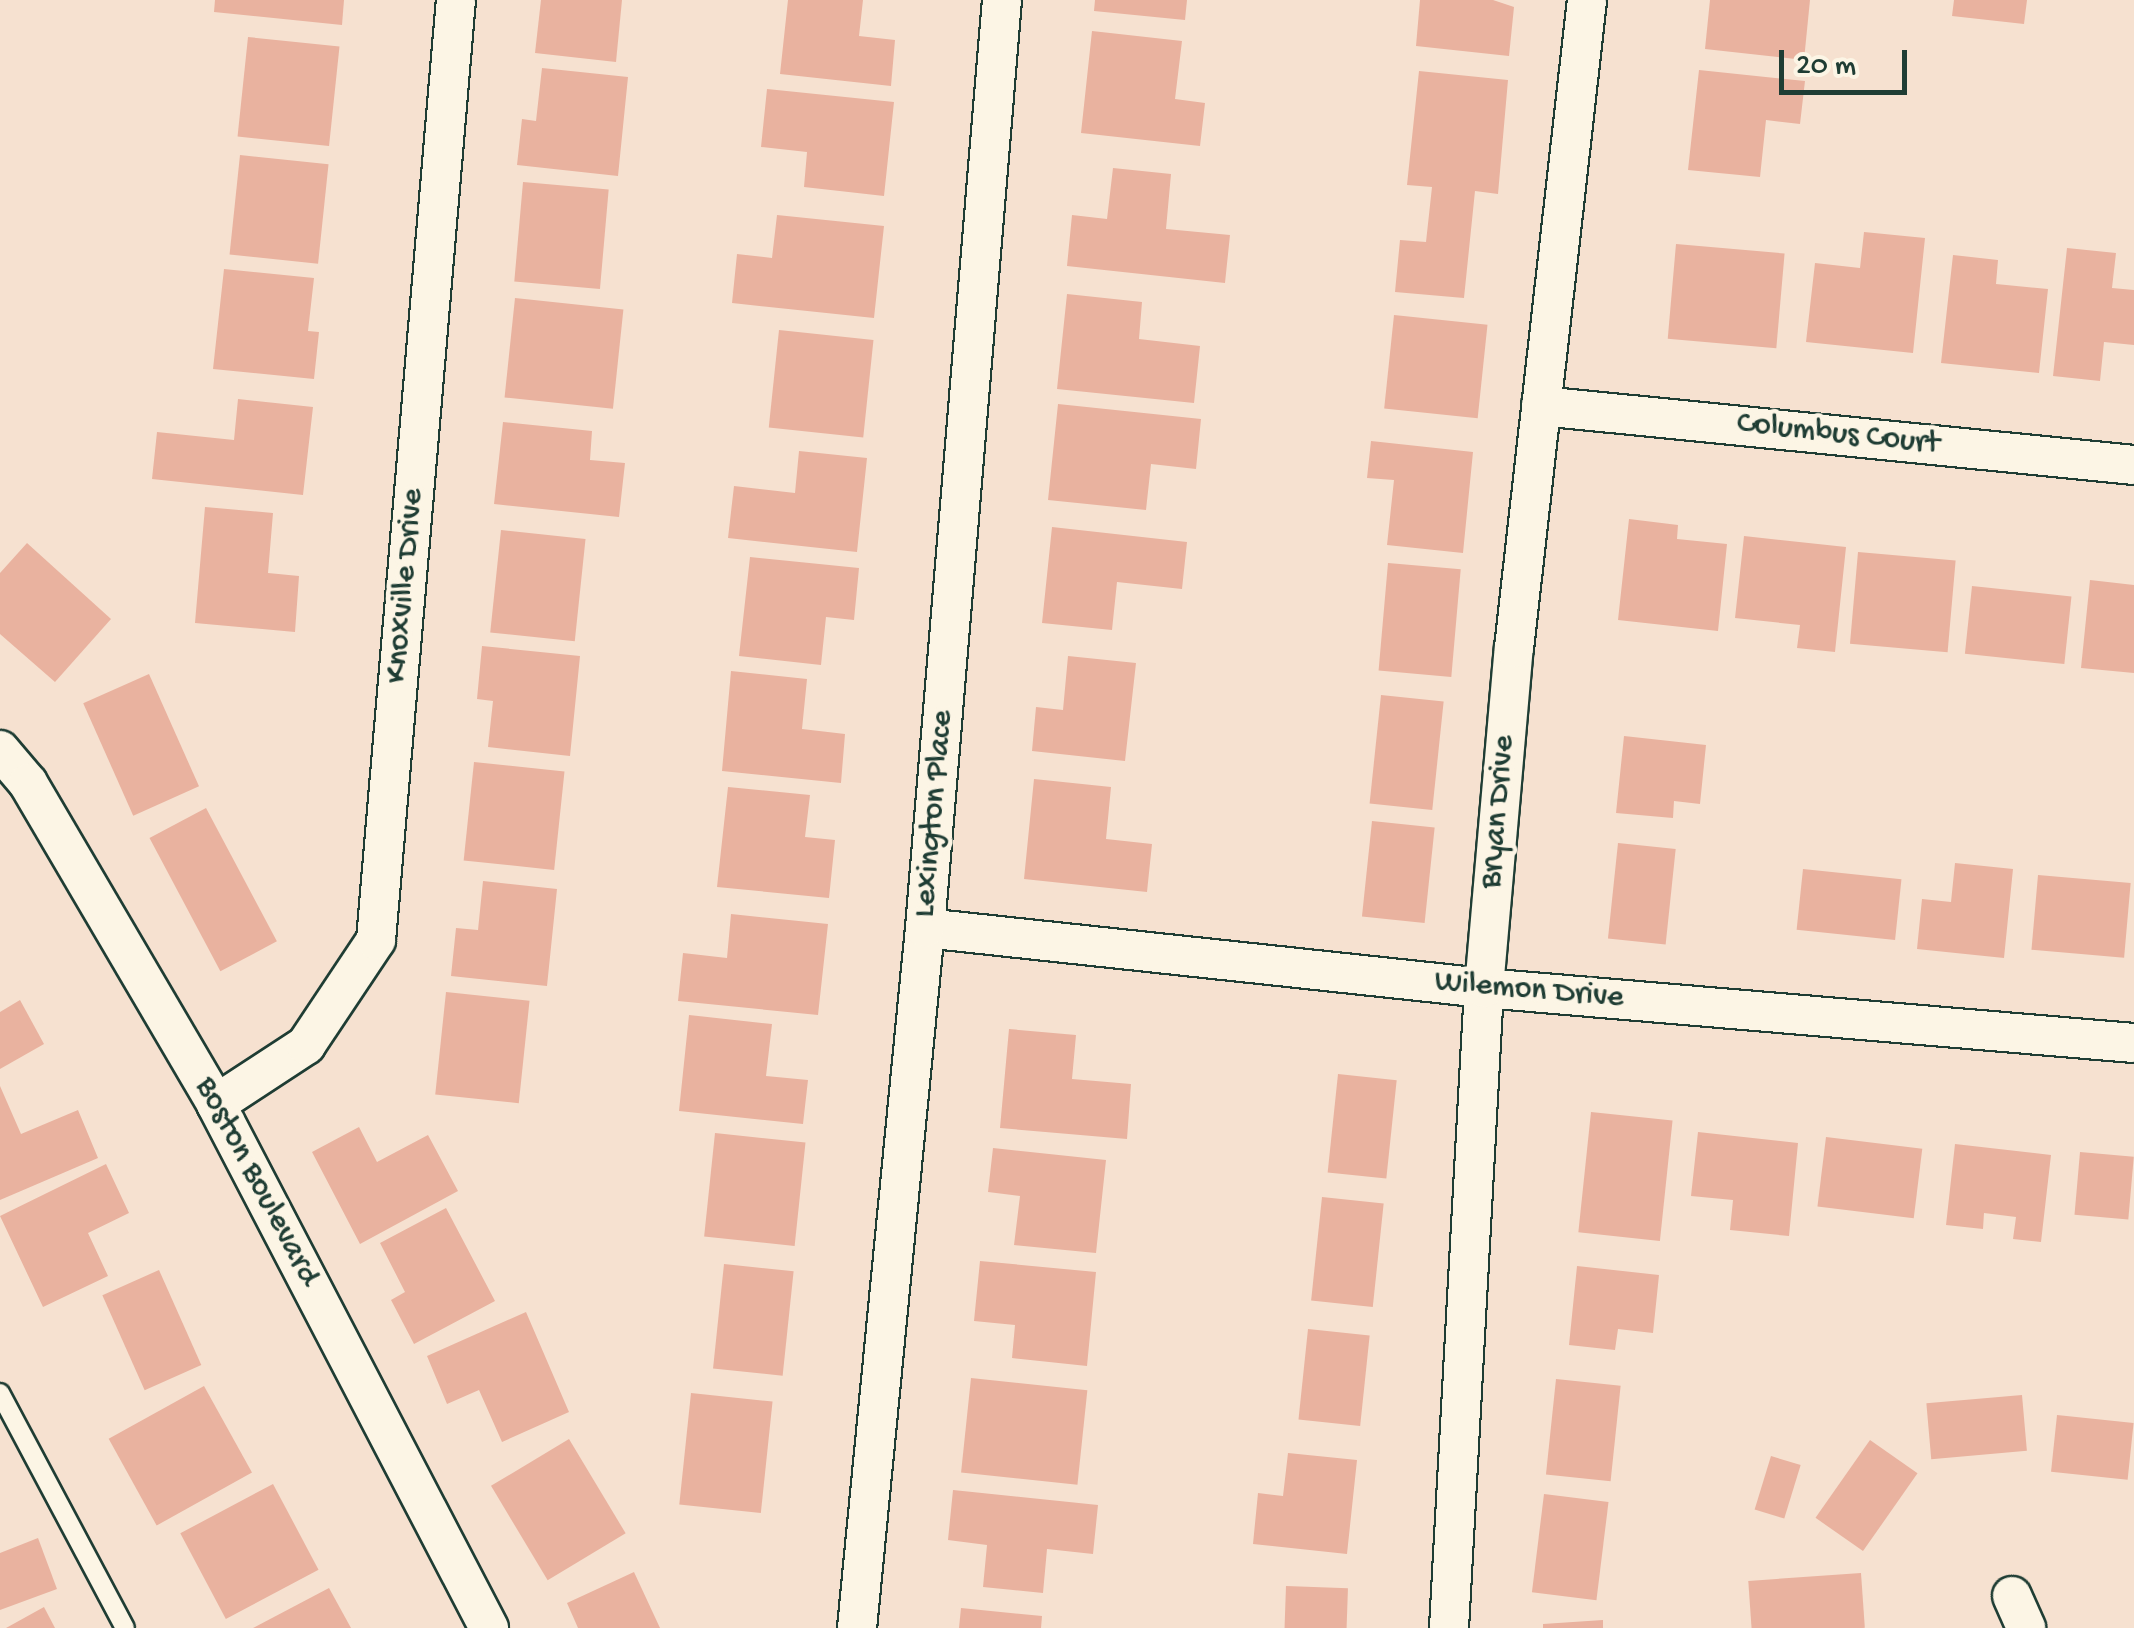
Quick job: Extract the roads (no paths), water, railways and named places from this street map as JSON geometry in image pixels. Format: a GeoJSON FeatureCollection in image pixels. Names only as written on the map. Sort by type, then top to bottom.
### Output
{"type":"FeatureCollection","features":[{"type":"Feature","properties":{"kind":"street","name":"Knoxville Drive"},"geometry":{"type":"LineString","coordinates":[[216,1104],[306,1045],[376,940],[456,0]]}},
{"type":"Feature","properties":{"kind":"street","name":"Lexington Place"},"geometry":{"type":"LineString","coordinates":[[857,1628],[925,928],[1002,0]]}},
{"type":"Feature","properties":{"kind":"street","name":"Bryan Drive"},"geometry":{"type":"LineString","coordinates":[[1449,1628],[1484,988],[1541,406],[1586,0]]}},
{"type":"Feature","properties":{"kind":"street","name":"Columbus Court"},"geometry":{"type":"LineString","coordinates":[[1541,406],[2134,466]]}},
{"type":"Feature","properties":{"kind":"street","name":"Boston Boulevard"},"geometry":{"type":"LineString","coordinates":[[0,750],[28,783],[216,1104],[489,1628]]}},
{"type":"Feature","properties":{"kind":"street","name":"Wilemon Drive"},"geometry":{"type":"LineString","coordinates":[[925,928],[1484,988],[2134,1043]]}},
{"type":"Feature","properties":{"kind":"lane"},"geometry":{"type":"LineString","coordinates":[[0,1393],[125,1628]]}}]}
